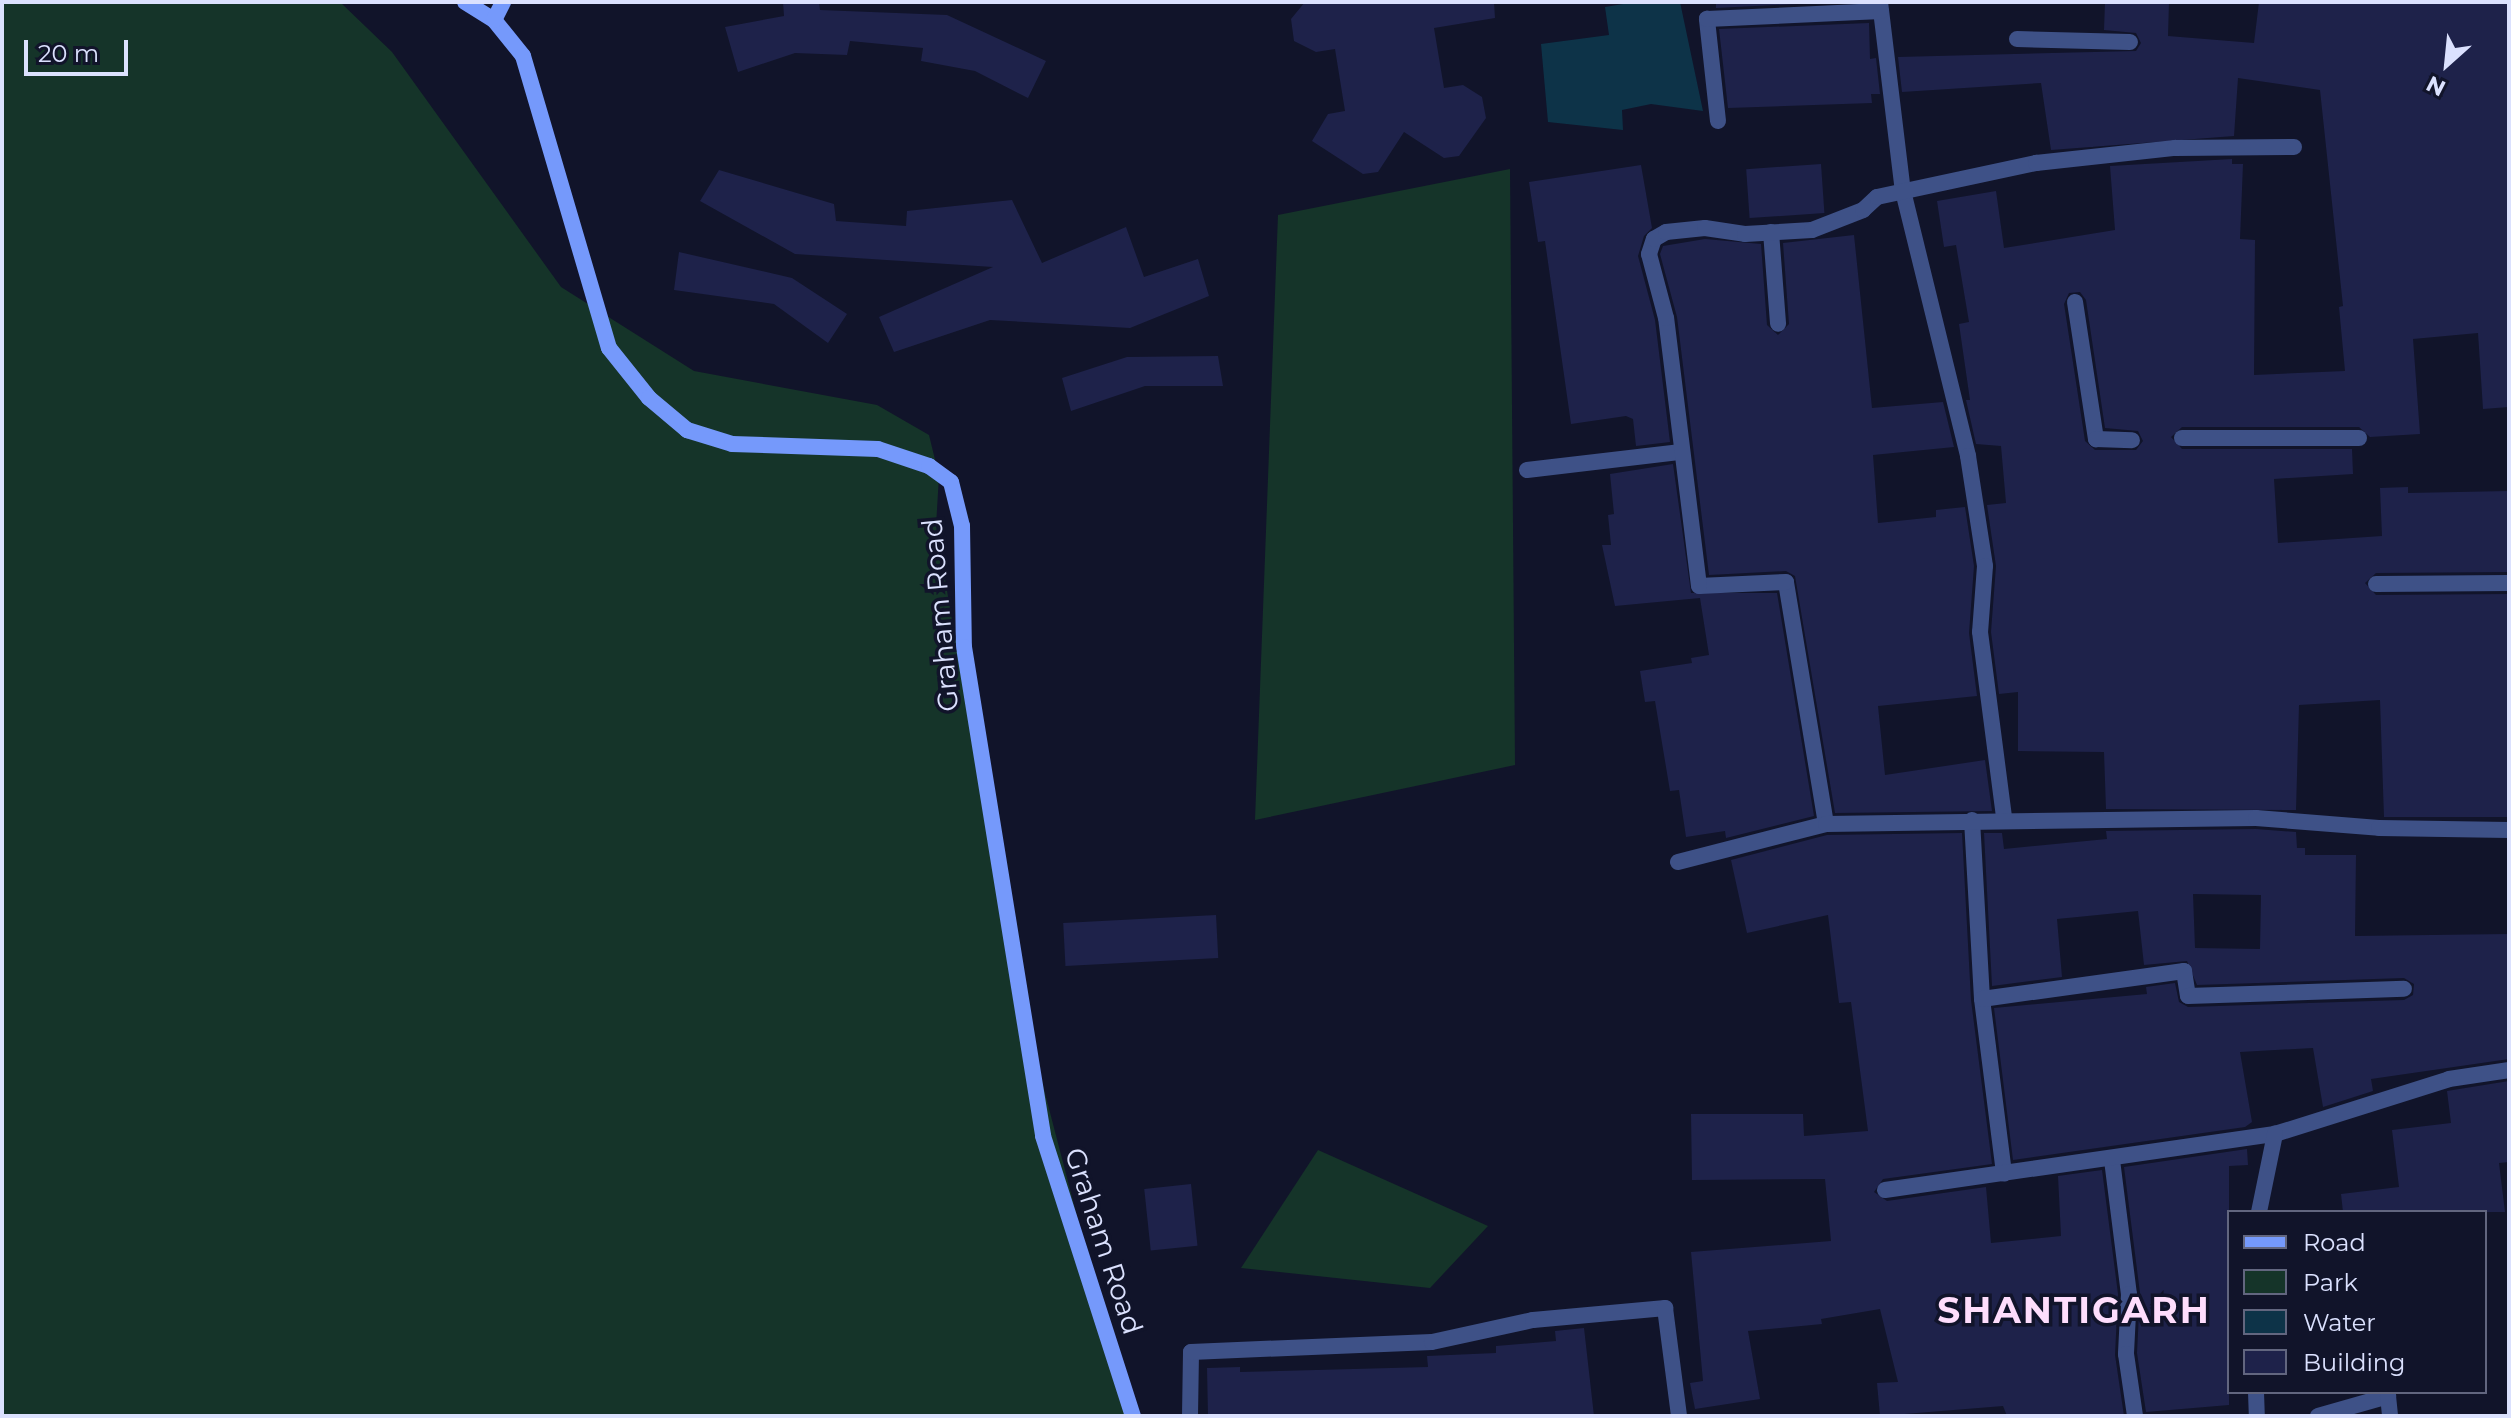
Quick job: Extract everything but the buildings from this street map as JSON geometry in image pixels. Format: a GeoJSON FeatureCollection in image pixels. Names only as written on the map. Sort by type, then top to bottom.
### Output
{"type":"FeatureCollection","features":[{"type":"Feature","properties":{"kind":"street","name":"Graham Road"},"geometry":{"type":"LineString","coordinates":[[465,2],[494,20],[523,56],[609,348],[649,398],[687,430],[732,444],[878,449],[929,466],[951,482],[962,526],[965,656],[1043,1136],[1133,1416]]}},
{"type":"Feature","properties":{"kind":"street"},"geometry":{"type":"LineString","coordinates":[[494,20],[503,2]]}},
{"type":"Feature","properties":{"kind":"street"},"geometry":{"type":"LineString","coordinates":[[1718,121],[1707,19],[1880,6],[1903,191],[1968,456],[1985,566],[1980,632],[2004,818]]}},
{"type":"Feature","properties":{"kind":"street"},"geometry":{"type":"LineString","coordinates":[[2017,39],[2130,42]]}},
{"type":"Feature","properties":{"kind":"street"},"geometry":{"type":"LineString","coordinates":[[1826,824],[1786,582],[1699,586],[1666,318],[1649,254],[1654,239],[1666,232],[1705,228],[1771,232],[1812,230],[1863,210],[1877,197],[2036,163],[2175,148],[2294,147]]}},
{"type":"Feature","properties":{"kind":"street"},"geometry":{"type":"LineString","coordinates":[[1771,232],[1778,324]]}},
{"type":"Feature","properties":{"kind":"street"},"geometry":{"type":"LineString","coordinates":[[2075,302],[2096,439],[2132,440]]}},
{"type":"Feature","properties":{"kind":"street"},"geometry":{"type":"LineString","coordinates":[[2182,438],[2359,438]]}},
{"type":"Feature","properties":{"kind":"street"},"geometry":{"type":"LineString","coordinates":[[1527,470],[1681,452]]}},
{"type":"Feature","properties":{"kind":"street"},"geometry":{"type":"LineString","coordinates":[[2376,584],[2509,583]]}},
{"type":"Feature","properties":{"kind":"street"},"geometry":{"type":"LineString","coordinates":[[1678,862],[1826,824],[2004,818],[2298,819],[2379,828],[2509,830]]}},
{"type":"Feature","properties":{"kind":"street"},"geometry":{"type":"LineString","coordinates":[[1972,820],[1982,999],[2004,1174]]}},
{"type":"Feature","properties":{"kind":"street"},"geometry":{"type":"LineString","coordinates":[[1982,999],[2184,971],[2188,996],[2404,989]]}},
{"type":"Feature","properties":{"kind":"street"},"geometry":{"type":"LineString","coordinates":[[1885,1190],[2112,1160],[2275,1134],[2449,1079],[2509,1070]]}},
{"type":"Feature","properties":{"kind":"street"},"geometry":{"type":"LineString","coordinates":[[2259,1210],[2275,1134]]}},
{"type":"Feature","properties":{"kind":"street"},"geometry":{"type":"LineString","coordinates":[[2112,1160],[2129,1294],[2126,1354],[2135,1416]]}},
{"type":"Feature","properties":{"kind":"street"},"geometry":{"type":"LineString","coordinates":[[1190,1416],[1191,1352],[1432,1342],[1533,1320],[1665,1308],[1679,1416]]}},
{"type":"Feature","properties":{"kind":"street"},"geometry":{"type":"LineString","coordinates":[[2256,1394],[2257,1416]]}},
{"type":"Feature","properties":{"kind":"street"},"geometry":{"type":"LineString","coordinates":[[2318,1416],[2388,1396],[2390,1416]]}},
{"type":"Feature","properties":{"kind":"green space"},"geometry":{"type":"Polygon","coordinates":[[[2,2],[340,2],[392,52],[561,287],[694,371],[877,405],[929,435],[939,476],[936,526],[1009,955],[1129,1416],[2,1416],[2,2]]]}},
{"type":"Feature","properties":{"kind":"green space"},"geometry":{"type":"Polygon","coordinates":[[[1510,169],[1515,765],[1255,820],[1278,215],[1510,169]]]}},
{"type":"Feature","properties":{"kind":"green space"},"geometry":{"type":"Polygon","coordinates":[[[1318,1150],[1488,1226],[1430,1288],[1241,1268],[1318,1150]]]}},
{"type":"Feature","properties":{"kind":"water"},"geometry":{"type":"Polygon","coordinates":[[[1635,2],[1680,2],[1703,111],[1651,104],[1622,110],[1623,130],[1548,122],[1541,44],[1609,35],[1605,7],[1635,2]]]}},
{"type":"Feature","properties":{"kind":"district","name":"SHANTIGARH"},"geometry":{"type":"Point","coordinates":[2074,1311]}}]}
